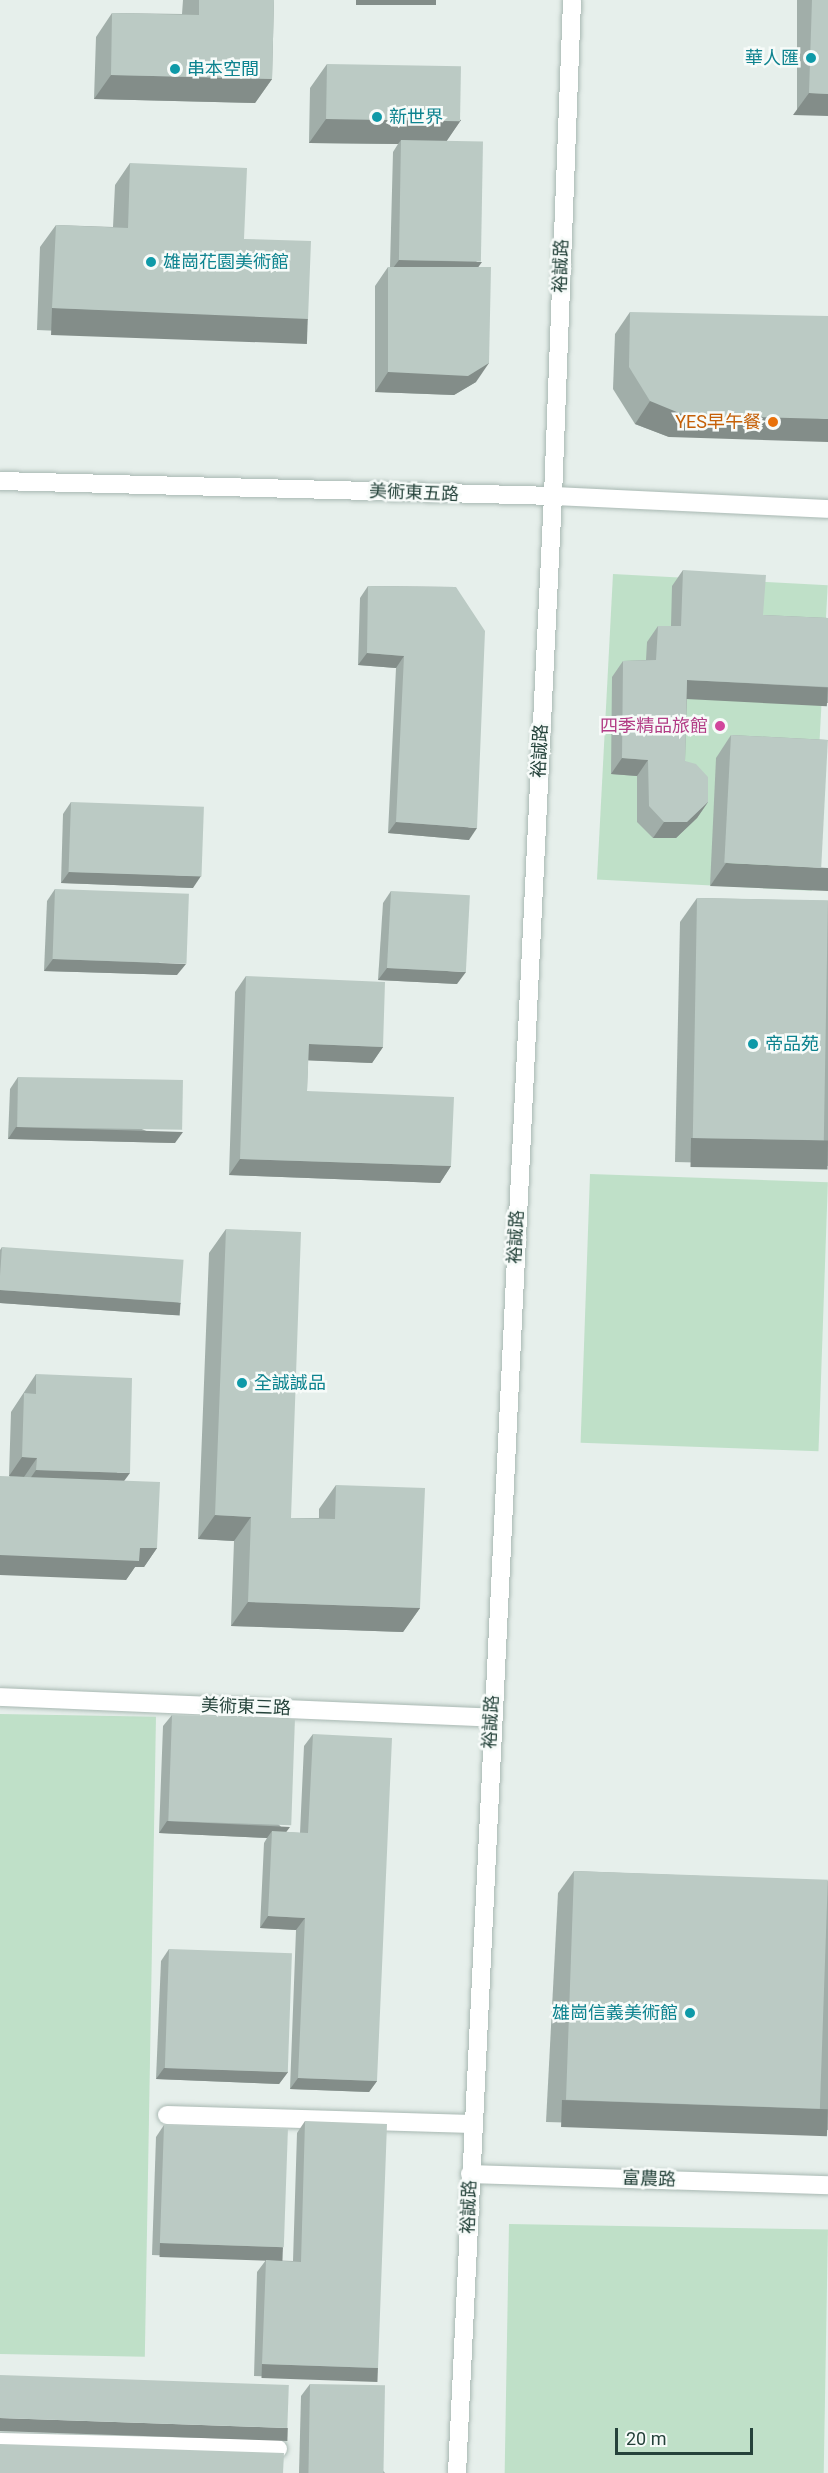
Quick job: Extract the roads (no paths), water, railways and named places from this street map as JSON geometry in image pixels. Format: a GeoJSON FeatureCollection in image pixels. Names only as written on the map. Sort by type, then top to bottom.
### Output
{"type":"FeatureCollection","features":[{"type":"Feature","properties":{"kind":"street","name":"裕誠路"},"geometry":{"type":"LineString","coordinates":[[457,2473],[472,2124],[553,496],[572,0]]}},
{"type":"Feature","properties":{"kind":"street","name":"美術東五路"},"geometry":{"type":"LineString","coordinates":[[0,481],[553,496],[828,509]]}},
{"type":"Feature","properties":{"kind":"street","name":"美術東三路"},"geometry":{"type":"LineString","coordinates":[[0,1697],[492,1718]]}},
{"type":"Feature","properties":{"kind":"street"},"geometry":{"type":"LineString","coordinates":[[167,2115],[472,2124]]}},
{"type":"Feature","properties":{"kind":"street","name":"富農路"},"geometry":{"type":"LineString","coordinates":[[470,2174],[828,2185]]}},
{"type":"Feature","properties":{"kind":"street"},"geometry":{"type":"LineString","coordinates":[[0,2442],[278,2449]]}},
{"type":"Feature","properties":{"kind":"place","name":"華人匯"},"geometry":{"type":"Point","coordinates":[811,58]}},
{"type":"Feature","properties":{"kind":"place","name":"串本空間"},"geometry":{"type":"Point","coordinates":[175,69]}},
{"type":"Feature","properties":{"kind":"place","name":"新世界"},"geometry":{"type":"Point","coordinates":[377,117]}},
{"type":"Feature","properties":{"kind":"place","name":"雄崗花園美術館"},"geometry":{"type":"Point","coordinates":[151,262]}},
{"type":"Feature","properties":{"kind":"place","name":"YES早午餐"},"geometry":{"type":"Point","coordinates":[773,422]}},
{"type":"Feature","properties":{"kind":"place","name":"四季精品旅館"},"geometry":{"type":"Point","coordinates":[720,726]}},
{"type":"Feature","properties":{"kind":"place","name":"帝品苑"},"geometry":{"type":"Point","coordinates":[753,1044]}},
{"type":"Feature","properties":{"kind":"place","name":"全誠誠品"},"geometry":{"type":"Point","coordinates":[242,1383]}},
{"type":"Feature","properties":{"kind":"place","name":"雄崗信義美術館"},"geometry":{"type":"Point","coordinates":[690,2013]}}]}
